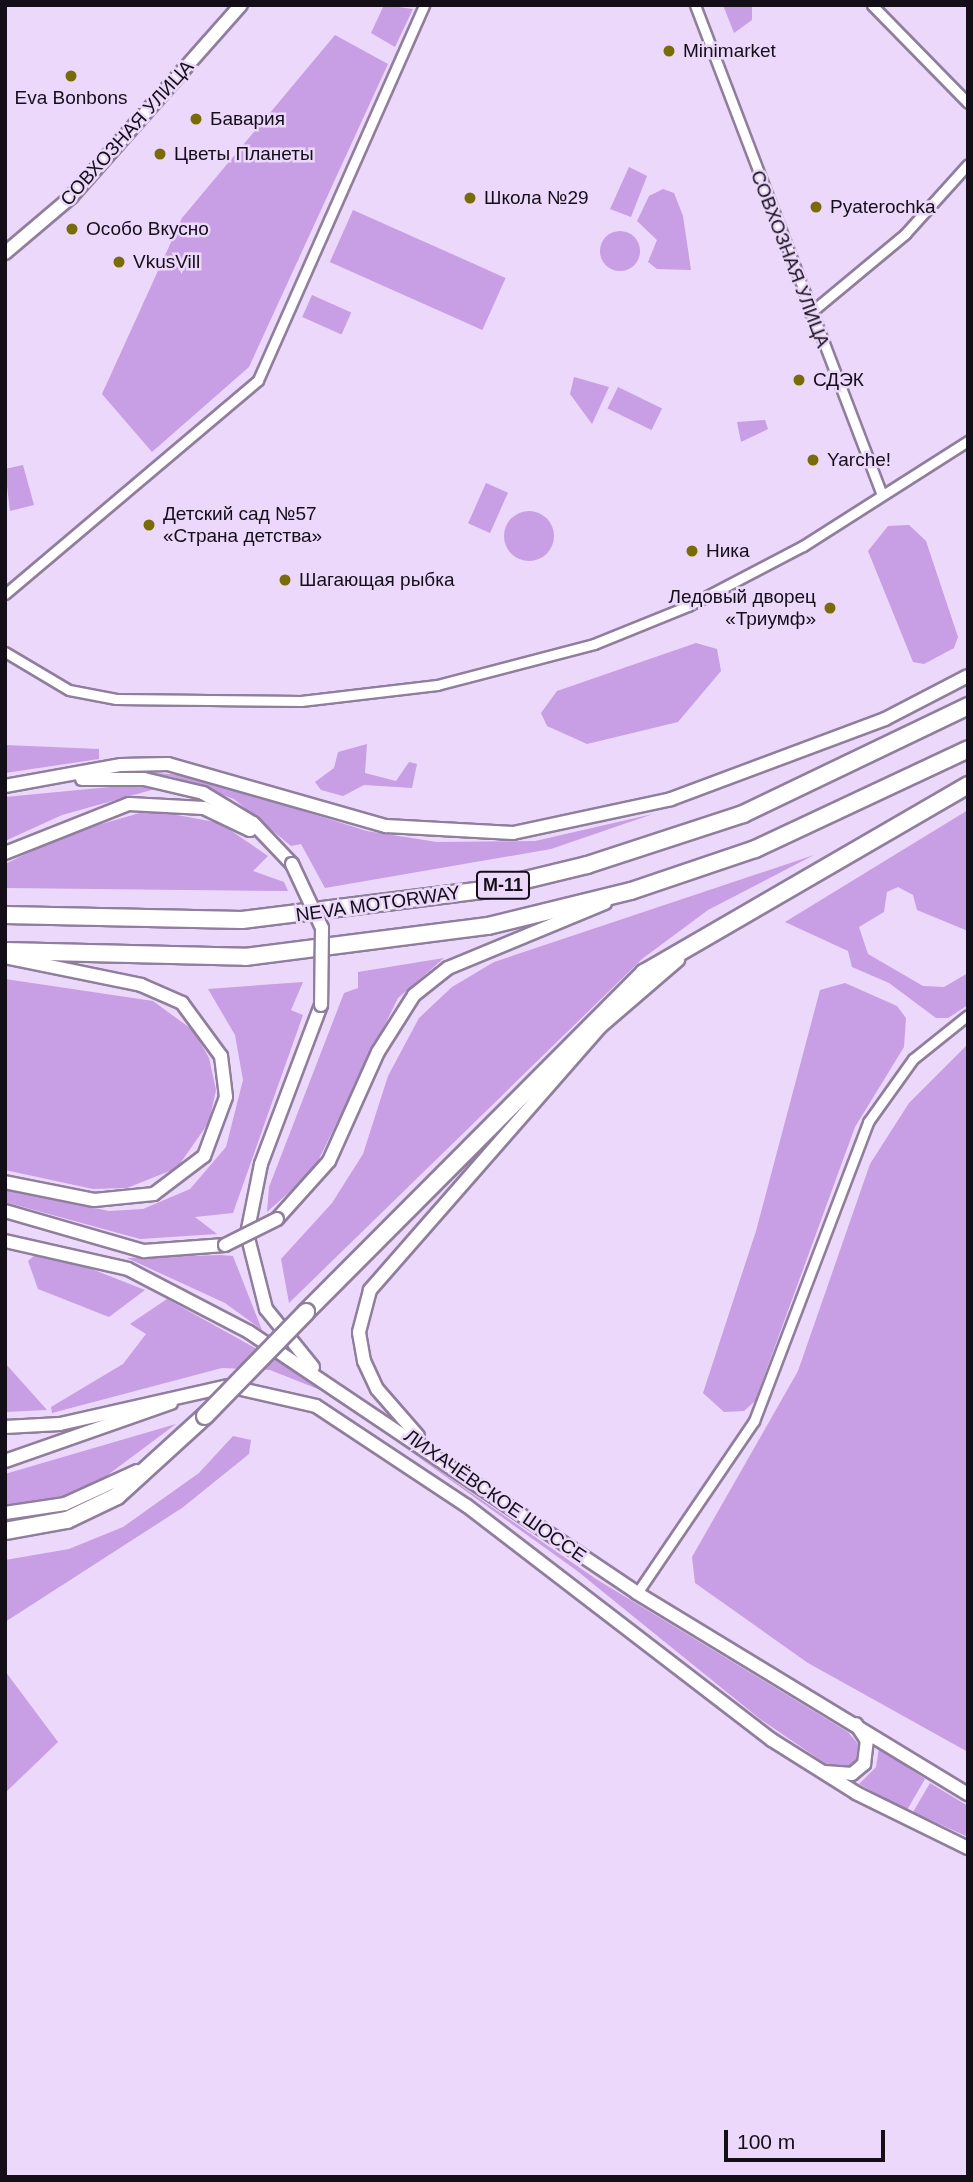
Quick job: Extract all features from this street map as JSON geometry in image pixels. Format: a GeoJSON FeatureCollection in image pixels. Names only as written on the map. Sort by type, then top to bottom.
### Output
{"type":"FeatureCollection","features":[{"type":"Feature","properties":{"kind":"highway","name":"NEVA MOTORWAY"},"geometry":{"type":"LineString","coordinates":[[5,915],[242,920],[484,890],[610,859],[743,814],[968,706]]}},
{"type":"Feature","properties":{"kind":"highway","name":"NEVA MOTORWAY"},"geometry":{"type":"LineString","coordinates":[[5,951],[169,959],[326,951],[488,926],[631,891],[842,812],[968,748]]}},
{"type":"Feature","properties":{"kind":"highway"},"geometry":{"type":"LineString","coordinates":[[5,1531],[91,1510],[136,1483],[171,1451],[616,996],[676,949],[968,785]]}},
{"type":"Feature","properties":{"kind":"main road","name":"СОВХОЗНАЯ УЛИЦА"},"geometry":{"type":"LineString","coordinates":[[5,253],[71,197],[241,5]]}},
{"type":"Feature","properties":{"kind":"main road"},"geometry":{"type":"LineString","coordinates":[[5,786],[121,765],[169,764],[386,826],[513,833],[671,799],[885,719],[968,676]]}},
{"type":"Feature","properties":{"kind":"main road"},"geometry":{"type":"LineString","coordinates":[[5,786],[99,777],[163,782],[220,801],[275,845],[292,864],[322,928],[321,1005],[254,1189],[248,1256],[282,1334],[355,1399]]}},
{"type":"Feature","properties":{"kind":"main road"},"geometry":{"type":"LineString","coordinates":[[5,853],[108,809],[167,802],[220,813],[275,845]]}},
{"type":"Feature","properties":{"kind":"main road"},"geometry":{"type":"LineString","coordinates":[[5,1211],[144,1251],[225,1245],[277,1219],[323,1170],[391,1027],[421,989],[447,968],[631,891]]}},
{"type":"Feature","properties":{"kind":"main road"},"geometry":{"type":"LineString","coordinates":[[450,1464],[369,1375],[359,1332],[370,1290],[600,1027],[739,915]]}},
{"type":"Feature","properties":{"kind":"main road"},"geometry":{"type":"LineString","coordinates":[[5,957],[141,985],[182,1003],[211,1034],[226,1097],[204,1156],[154,1194],[94,1200],[5,1182]]}},
{"type":"Feature","properties":{"kind":"main road","name":"ЛИХАЧЁВСКОЕ ШОССЕ"},"geometry":{"type":"LineString","coordinates":[[5,1241],[90,1257],[149,1278],[355,1399],[637,1593],[851,1719],[968,1794]]}},
{"type":"Feature","properties":{"kind":"main road","name":"ЛИХАЧЁВСКОЕ ШОССЕ"},"geometry":{"type":"LineString","coordinates":[[208,1389],[251,1387],[316,1406],[487,1521],[816,1770],[968,1848]]}},
{"type":"Feature","properties":{"kind":"main road"},"geometry":{"type":"LineString","coordinates":[[5,1427],[60,1424],[208,1389]]}},
{"type":"Feature","properties":{"kind":"main road"},"geometry":{"type":"LineString","coordinates":[[5,1461],[208,1389]]}},
{"type":"Feature","properties":{"kind":"main road"},"geometry":{"type":"LineString","coordinates":[[5,1513],[65,1504],[171,1451]]}},
{"type":"Feature","properties":{"kind":"main road"},"geometry":{"type":"LineString","coordinates":[[816,1770],[842,1775],[864,1764],[867,1741],[851,1719]]}},
{"type":"Feature","properties":{"kind":"street"},"geometry":{"type":"LineString","coordinates":[[5,594],[258,380],[424,5]]}},
{"type":"Feature","properties":{"kind":"street","name":"СОВХОЗНАЯ УЛИЦА"},"geometry":{"type":"LineString","coordinates":[[695,5],[810,313],[882,495]]}},
{"type":"Feature","properties":{"kind":"street"},"geometry":{"type":"LineString","coordinates":[[872,5],[968,103]]}},
{"type":"Feature","properties":{"kind":"street"},"geometry":{"type":"LineString","coordinates":[[810,313],[905,234],[968,164]]}},
{"type":"Feature","properties":{"kind":"street"},"geometry":{"type":"LineString","coordinates":[[5,652],[69,690],[116,699],[301,702],[437,685],[594,644],[688,606],[882,495],[968,441]]}},
{"type":"Feature","properties":{"kind":"street"},"geometry":{"type":"LineString","coordinates":[[637,1593],[754,1421],[868,1122],[913,1059],[968,1015]]}},
{"type":"Feature","properties":{"kind":"shaded area"},"geometry":{"type":"Polygon","coordinates":[[[384,5],[413,9],[395,47],[371,33],[384,5]]]}},
{"type":"Feature","properties":{"kind":"shaded area"},"geometry":{"type":"Polygon","coordinates":[[[723,5],[752,5],[752,20],[734,33],[723,5]]]}},
{"type":"Feature","properties":{"kind":"shaded area"},"geometry":{"type":"Polygon","coordinates":[[[335,35],[388,64],[249,367],[152,452],[102,394],[182,218],[335,35]]]}},
{"type":"Feature","properties":{"kind":"shaded area"},"geometry":{"type":"Polygon","coordinates":[[[629,167],[647,176],[631,217],[610,209],[629,167]]]}},
{"type":"Feature","properties":{"kind":"shaded area"},"geometry":{"type":"Polygon","coordinates":[[[663,189],[674,193],[683,216],[691,270],[657,269],[648,262],[657,240],[637,221],[649,196],[663,189]]]}},
{"type":"Feature","properties":{"kind":"shaded area"},"geometry":{"type":"Polygon","coordinates":[[[353,210],[506,278],[482,330],[330,262],[353,210]]]}},
{"type":"Feature","properties":{"kind":"shaded area"},"geometry":{"type":"Polygon","coordinates":[[[620,231],[628,232],[634,237],[639,243],[639,259],[634,265],[628,270],[620,271],[612,270],[606,265],[601,259],[600,251],[601,243],[606,237],[612,232],[620,231]]]}},
{"type":"Feature","properties":{"kind":"shaded area"},"geometry":{"type":"Polygon","coordinates":[[[312,295],[351,312],[342,334],[302,317],[312,295]]]}},
{"type":"Feature","properties":{"kind":"shaded area"},"geometry":{"type":"Polygon","coordinates":[[[574,377],[609,387],[592,424],[570,394],[574,377]]]}},
{"type":"Feature","properties":{"kind":"shaded area"},"geometry":{"type":"Polygon","coordinates":[[[618,387],[662,408],[652,430],[607,409],[618,387]]]}},
{"type":"Feature","properties":{"kind":"shaded area"},"geometry":{"type":"Polygon","coordinates":[[[765,420],[768,429],[741,442],[737,422],[765,420]]]}},
{"type":"Feature","properties":{"kind":"shaded area"},"geometry":{"type":"Polygon","coordinates":[[[23,465],[34,505],[10,511],[5,469],[23,465]]]}},
{"type":"Feature","properties":{"kind":"shaded area"},"geometry":{"type":"Polygon","coordinates":[[[486,483],[508,493],[490,533],[468,523],[486,483]]]}},
{"type":"Feature","properties":{"kind":"shaded area"},"geometry":{"type":"Polygon","coordinates":[[[529,511],[547,518],[554,536],[547,554],[529,561],[511,554],[504,536],[511,518],[529,511]]]}},
{"type":"Feature","properties":{"kind":"shaded area"},"geometry":{"type":"Polygon","coordinates":[[[909,525],[926,541],[958,637],[954,648],[924,664],[913,662],[868,551],[888,526],[909,525]]]}},
{"type":"Feature","properties":{"kind":"shaded area"},"geometry":{"type":"Polygon","coordinates":[[[696,643],[717,649],[721,671],[678,722],[587,744],[547,726],[541,713],[557,691],[696,643]]]}},
{"type":"Feature","properties":{"kind":"shaded area"},"geometry":{"type":"Polygon","coordinates":[[[367,744],[365,773],[396,781],[409,762],[417,764],[412,788],[364,785],[343,796],[321,790],[315,782],[334,768],[338,752],[367,744]]]}},
{"type":"Feature","properties":{"kind":"shaded area"},"geometry":{"type":"Polygon","coordinates":[[[5,745],[99,749],[99,759],[5,773],[5,745]]]}},
{"type":"Feature","properties":{"kind":"shaded area"},"geometry":{"type":"Polygon","coordinates":[[[134,771],[192,776],[367,831],[437,842],[535,841],[653,814],[551,849],[325,888],[301,844],[291,846],[234,799],[173,777],[134,771]]]}},
{"type":"Feature","properties":{"kind":"shaded area"},"geometry":{"type":"Polygon","coordinates":[[[131,785],[155,789],[62,815],[5,841],[5,797],[131,785]]]}},
{"type":"Feature","properties":{"kind":"shaded area"},"geometry":{"type":"Polygon","coordinates":[[[150,810],[220,823],[268,856],[253,871],[284,882],[288,891],[5,888],[5,864],[67,834],[150,810]]]}},
{"type":"Feature","properties":{"kind":"shaded area"},"geometry":{"type":"Polygon","coordinates":[[[968,810],[968,931],[917,910],[913,895],[898,887],[887,892],[884,912],[859,927],[868,954],[923,986],[944,987],[968,973],[968,1005],[948,1018],[936,1018],[889,983],[852,967],[848,951],[785,922],[968,810]]]}},
{"type":"Feature","properties":{"kind":"shaded area"},"geometry":{"type":"Polygon","coordinates":[[[814,855],[708,910],[642,959],[289,1303],[281,1259],[332,1203],[363,1154],[388,1076],[419,1018],[452,987],[494,962],[814,855]]]}},
{"type":"Feature","properties":{"kind":"shaded area"},"geometry":{"type":"Polygon","coordinates":[[[444,958],[398,998],[313,1171],[267,1212],[269,1187],[344,993],[358,988],[358,972],[444,958]]]}},
{"type":"Feature","properties":{"kind":"shaded area"},"geometry":{"type":"Polygon","coordinates":[[[5,979],[153,1001],[194,1031],[209,1058],[216,1090],[209,1122],[177,1168],[127,1188],[93,1189],[5,1170],[5,979]]]}},
{"type":"Feature","properties":{"kind":"shaded area"},"geometry":{"type":"Polygon","coordinates":[[[303,982],[291,1010],[303,1015],[233,1213],[195,1217],[217,1234],[140,1239],[5,1202],[5,1190],[109,1211],[143,1209],[190,1189],[226,1147],[243,1080],[235,1035],[208,989],[303,982]]]}},
{"type":"Feature","properties":{"kind":"shaded area"},"geometry":{"type":"Polygon","coordinates":[[[845,983],[897,1006],[906,1018],[904,1047],[855,1127],[755,1401],[744,1411],[724,1412],[703,1393],[756,1231],[820,990],[845,983]]]}},
{"type":"Feature","properties":{"kind":"shaded area"},"geometry":{"type":"Polygon","coordinates":[[[968,1044],[968,1752],[808,1663],[695,1583],[692,1557],[798,1371],[870,1164],[909,1103],[968,1044]]]}},
{"type":"Feature","properties":{"kind":"shaded area"},"geometry":{"type":"Polygon","coordinates":[[[36,1254],[89,1268],[145,1290],[109,1317],[38,1289],[28,1261],[36,1254]]]}},
{"type":"Feature","properties":{"kind":"shaded area"},"geometry":{"type":"Polygon","coordinates":[[[233,1256],[262,1330],[225,1303],[127,1258],[233,1256]]]}},
{"type":"Feature","properties":{"kind":"shaded area"},"geometry":{"type":"Polygon","coordinates":[[[167,1299],[284,1364],[328,1393],[270,1370],[222,1368],[52,1413],[51,1407],[123,1364],[146,1334],[130,1324],[167,1299]]]}},
{"type":"Feature","properties":{"kind":"shaded area"},"geometry":{"type":"Polygon","coordinates":[[[5,1363],[47,1410],[5,1412],[5,1363]]]}},
{"type":"Feature","properties":{"kind":"shaded area"},"geometry":{"type":"Polygon","coordinates":[[[176,1424],[101,1480],[63,1496],[5,1506],[5,1474],[176,1424]]]}},
{"type":"Feature","properties":{"kind":"shaded area"},"geometry":{"type":"Polygon","coordinates":[[[233,1436],[251,1440],[249,1454],[182,1508],[5,1622],[5,1560],[69,1549],[123,1527],[199,1473],[233,1436]]]}},
{"type":"Feature","properties":{"kind":"shaded area"},"geometry":{"type":"Polygon","coordinates":[[[389,1436],[596,1579],[848,1732],[859,1745],[857,1761],[847,1768],[829,1766],[760,1719],[576,1570],[389,1436]]]}},
{"type":"Feature","properties":{"kind":"shaded area"},"geometry":{"type":"Polygon","coordinates":[[[5,1671],[58,1742],[5,1793],[5,1671]]]}},
{"type":"Feature","properties":{"kind":"shaded area"},"geometry":{"type":"Polygon","coordinates":[[[879,1748],[925,1779],[907,1810],[859,1784],[876,1767],[879,1748]]]}},
{"type":"Feature","properties":{"kind":"shaded area"},"geometry":{"type":"Polygon","coordinates":[[[930,1783],[968,1806],[968,1837],[913,1812],[930,1783]]]}},
{"type":"Feature","properties":{"kind":"place","name":"Minimarket"},"geometry":{"type":"Point","coordinates":[669,51]}},
{"type":"Feature","properties":{"kind":"place","name":"Eva Bonbons"},"geometry":{"type":"Point","coordinates":[71,76]}},
{"type":"Feature","properties":{"kind":"place","name":"Бавария"},"geometry":{"type":"Point","coordinates":[196,119]}},
{"type":"Feature","properties":{"kind":"place","name":"Цветы Планеты"},"geometry":{"type":"Point","coordinates":[160,154]}},
{"type":"Feature","properties":{"kind":"place","name":"Школа №29"},"geometry":{"type":"Point","coordinates":[470,198]}},
{"type":"Feature","properties":{"kind":"place","name":"Pyaterochka"},"geometry":{"type":"Point","coordinates":[816,207]}},
{"type":"Feature","properties":{"kind":"place","name":"Особо Вкусно"},"geometry":{"type":"Point","coordinates":[72,229]}},
{"type":"Feature","properties":{"kind":"place","name":"VkusVill"},"geometry":{"type":"Point","coordinates":[119,262]}},
{"type":"Feature","properties":{"kind":"place","name":"СДЭК"},"geometry":{"type":"Point","coordinates":[799,380]}},
{"type":"Feature","properties":{"kind":"place","name":"Yarche!"},"geometry":{"type":"Point","coordinates":[813,460]}},
{"type":"Feature","properties":{"kind":"place","name":"Детский сад №57 «Страна детства»"},"geometry":{"type":"Point","coordinates":[149,525]}},
{"type":"Feature","properties":{"kind":"place","name":"Ника"},"geometry":{"type":"Point","coordinates":[692,551]}},
{"type":"Feature","properties":{"kind":"place","name":"Шагающая рыбка"},"geometry":{"type":"Point","coordinates":[285,580]}},
{"type":"Feature","properties":{"kind":"place","name":"Ледовый дворец «Триумф»"},"geometry":{"type":"Point","coordinates":[830,608]}}]}
